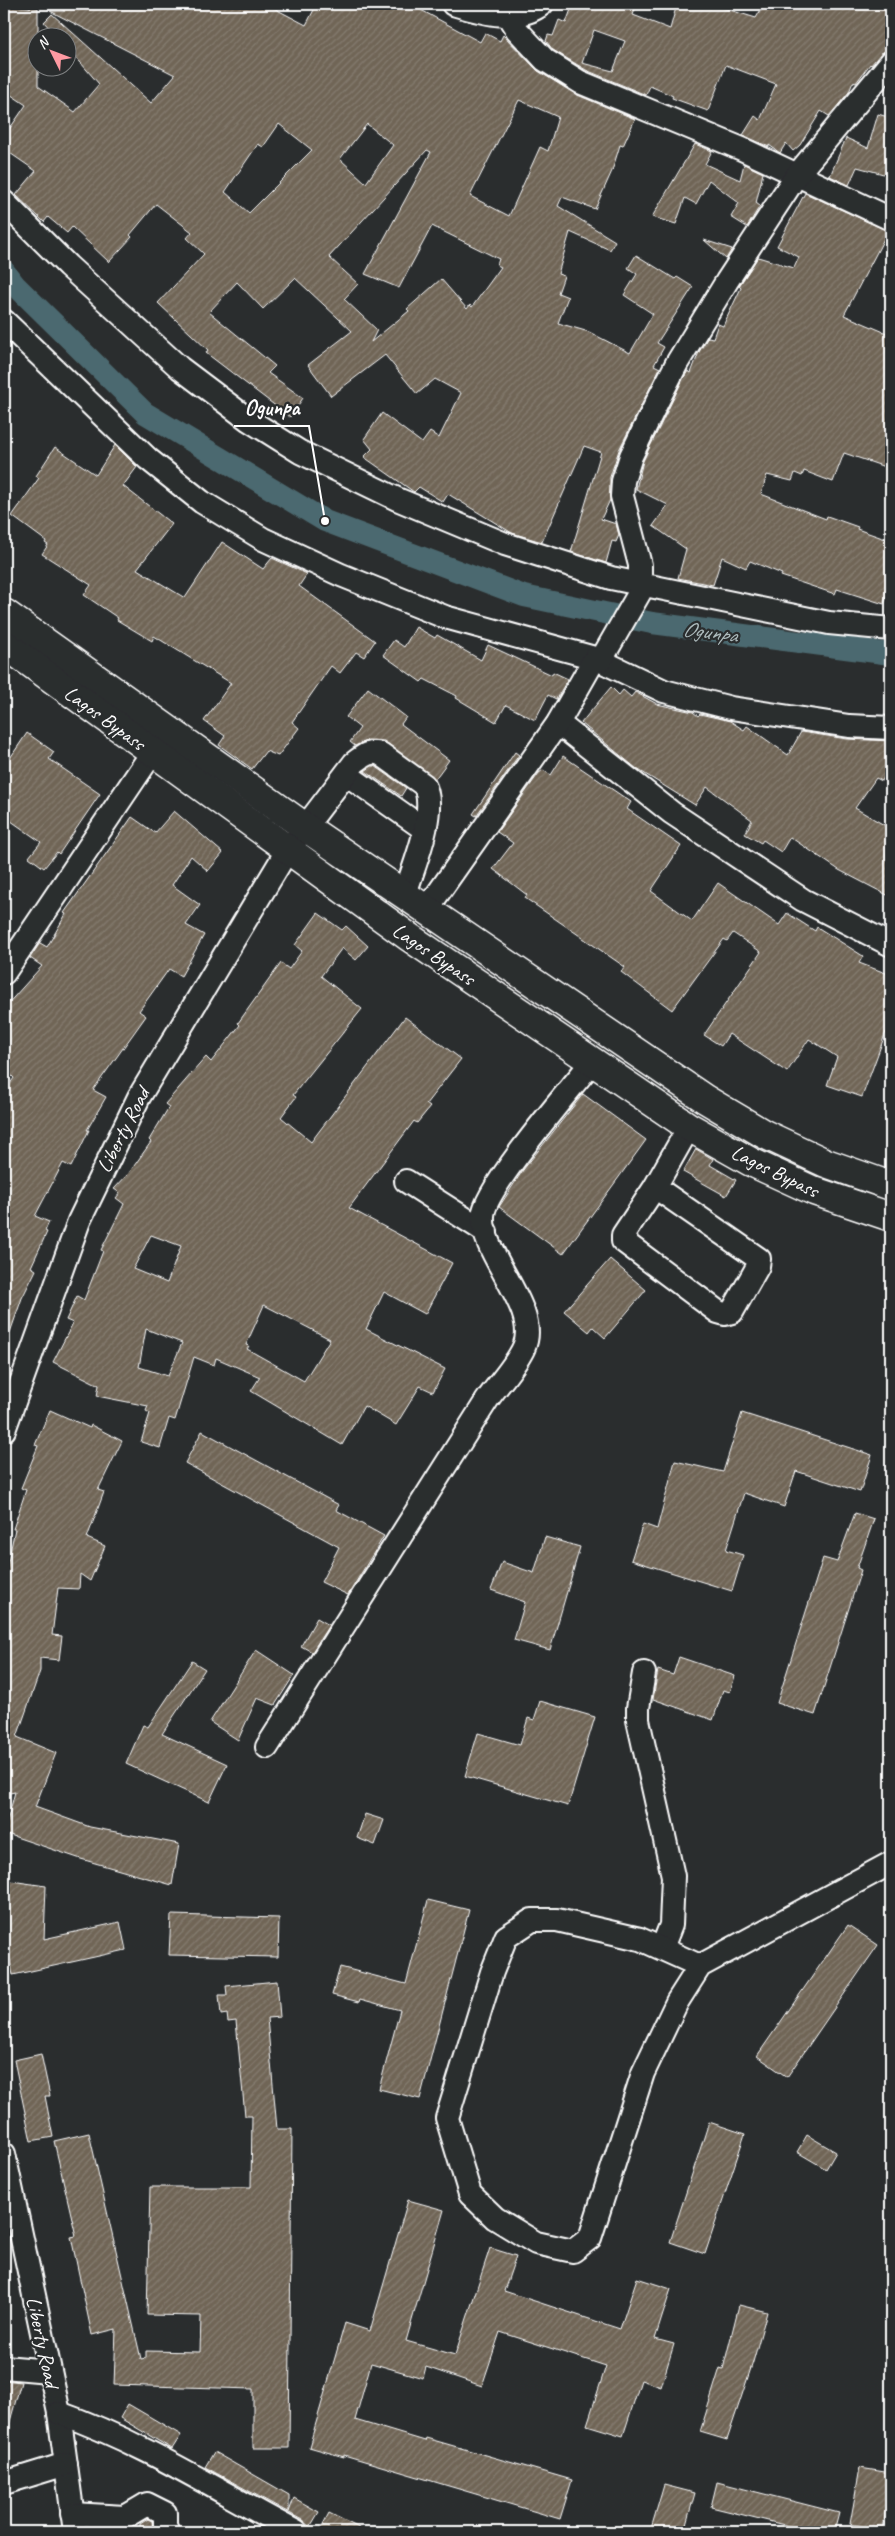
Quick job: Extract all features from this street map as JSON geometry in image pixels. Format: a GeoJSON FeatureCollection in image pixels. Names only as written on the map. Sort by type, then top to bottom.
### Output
{"type":"FeatureCollection","features":[{"type":"Feature","properties":{"kind":"main road","name":"Lagos Bypass"},"geometry":{"type":"LineString","coordinates":[[4,613],[304,826],[705,1099],[764,1134],[826,1163],[891,1186]]}},
{"type":"Feature","properties":{"kind":"main road","name":"Lagos Bypass"},"geometry":{"type":"LineString","coordinates":[[4,644],[408,937],[688,1127],[751,1162],[814,1192],[891,1218]]}},
{"type":"Feature","properties":{"kind":"street"},"geometry":{"type":"LineString","coordinates":[[453,4],[478,12],[508,16],[535,9],[542,4]]}},
{"type":"Feature","properties":{"kind":"street"},"geometry":{"type":"LineString","coordinates":[[508,16],[517,30],[545,60],[580,82],[742,149],[891,219]]}},
{"type":"Feature","properties":{"kind":"street"},"geometry":{"type":"LineString","coordinates":[[416,902],[558,723],[641,588],[640,565],[622,496],[623,481],[631,456],[677,363],[727,281],[796,176],[891,62]]}},
{"type":"Feature","properties":{"kind":"street"},"geometry":{"type":"LineString","coordinates":[[4,202],[68,266],[180,368],[249,420],[300,452],[397,499],[505,544],[641,588],[829,623],[891,629]]}},
{"type":"Feature","properties":{"kind":"street"},"geometry":{"type":"LineString","coordinates":[[4,320],[148,458],[202,502],[263,539],[341,575],[445,616],[598,659],[664,691],[731,708],[849,726],[891,728]]}},
{"type":"Feature","properties":{"kind":"street"},"geometry":{"type":"LineString","coordinates":[[558,723],[672,813],[803,900],[891,945]]}},
{"type":"Feature","properties":{"kind":"street","name":"Liberty Road"},"geometry":{"type":"LineString","coordinates":[[4,1430],[62,1263],[104,1165],[139,1097],[287,851],[304,826],[346,774],[365,754],[373,752],[381,754],[424,785],[428,793],[429,807],[424,829],[416,902]]}},
{"type":"Feature","properties":{"kind":"street"},"geometry":{"type":"LineString","coordinates":[[4,973],[152,753]]}},
{"type":"Feature","properties":{"kind":"street"},"geometry":{"type":"LineString","coordinates":[[346,774],[424,829]]}},
{"type":"Feature","properties":{"kind":"street"},"geometry":{"type":"LineString","coordinates":[[267,1747],[487,1400],[525,1346],[526,1325],[518,1298],[489,1243],[483,1215],[502,1177],[592,1062]]}},
{"type":"Feature","properties":{"kind":"street"},"geometry":{"type":"LineString","coordinates":[[655,1187],[759,1258],[758,1266],[732,1312],[725,1314],[718,1312],[623,1241],[623,1235],[655,1187],[688,1127]]}},
{"type":"Feature","properties":{"kind":"street"},"geometry":{"type":"LineString","coordinates":[[406,1181],[486,1232]]}},
{"type":"Feature","properties":{"kind":"street"},"geometry":{"type":"LineString","coordinates":[[644,1673],[638,1708],[638,1720],[673,1876],[671,1925],[662,1948]]}},
{"type":"Feature","properties":{"kind":"street"},"geometry":{"type":"LineString","coordinates":[[700,1966],[640,1939],[557,1920],[532,1920],[506,1937],[492,1972],[447,2118],[470,2194],[495,2218],[536,2242],[573,2251],[590,2238],[643,2073],[677,2002],[700,1966],[891,1863]]}},
{"type":"Feature","properties":{"kind":"street","name":"Liberty Road"},"geometry":{"type":"LineString","coordinates":[[4,2154],[58,2413],[74,2523]]}},
{"type":"Feature","properties":{"kind":"street"},"geometry":{"type":"LineString","coordinates":[[4,2367],[49,2371]]}},
{"type":"Feature","properties":{"kind":"street"},"geometry":{"type":"LineString","coordinates":[[58,2413],[86,2422],[134,2445],[296,2532]]}},
{"type":"Feature","properties":{"kind":"street"},"geometry":{"type":"LineString","coordinates":[[4,2483],[66,2464]]}},
{"type":"Feature","properties":{"kind":"street"},"geometry":{"type":"LineString","coordinates":[[74,2523],[125,2525],[147,2504],[165,2513],[165,2526],[168,2532]]}},
{"type":"Feature","properties":{"kind":"building"},"geometry":{"type":"Polygon","coordinates":[[[53,4],[266,4],[306,25],[317,4],[410,4],[480,42],[485,33],[500,41],[503,35],[538,71],[575,94],[635,119],[623,146],[620,145],[612,171],[595,209],[562,197],[558,206],[615,241],[610,250],[570,232],[558,274],[564,276],[558,293],[568,297],[558,323],[589,332],[630,353],[653,314],[624,295],[637,274],[628,268],[636,255],[675,279],[677,277],[693,287],[657,343],[664,347],[654,365],[660,368],[619,450],[610,477],[610,500],[601,519],[616,524],[619,535],[616,542],[612,541],[606,563],[571,552],[601,452],[584,446],[542,542],[512,533],[448,494],[443,502],[419,487],[414,492],[364,457],[372,449],[364,439],[382,413],[422,443],[430,432],[439,438],[461,393],[435,379],[417,394],[385,355],[331,396],[308,365],[352,331],[295,278],[263,309],[237,282],[209,312],[275,366],[268,373],[303,398],[290,417],[206,353],[208,350],[158,303],[204,254],[187,238],[192,232],[156,204],[130,235],[132,237],[109,262],[72,227],[67,233],[48,217],[44,222],[16,195],[36,171],[4,149],[4,137],[26,105],[4,90],[4,5],[38,8],[38,28],[28,28],[28,78],[38,78],[38,86],[75,112],[99,84],[78,60],[78,37],[151,103],[175,75],[50,11],[65,11],[53,4]],[[519,100],[470,196],[509,216],[540,147],[548,151],[558,117],[519,100]],[[279,124],[263,147],[258,144],[225,192],[249,213],[312,150],[279,124]],[[367,124],[340,159],[366,183],[393,145],[367,124]],[[427,150],[329,257],[358,284],[344,299],[377,330],[371,342],[409,311],[407,309],[441,279],[467,309],[470,305],[472,307],[501,267],[497,265],[499,259],[432,226],[399,288],[365,274],[431,152],[427,150]]]}},
{"type":"Feature","properties":{"kind":"building"},"geometry":{"type":"Polygon","coordinates":[[[573,4],[637,4],[633,15],[670,29],[677,4],[710,4],[756,18],[764,4],[891,4],[891,49],[881,53],[856,83],[853,82],[849,92],[829,116],[821,111],[800,145],[793,151],[786,143],[780,153],[769,145],[769,147],[743,135],[755,116],[760,120],[776,84],[726,65],[708,111],[672,98],[673,96],[650,86],[646,95],[586,70],[553,50],[546,41],[548,35],[553,36],[559,20],[566,23],[573,4]],[[594,30],[582,63],[613,71],[625,41],[594,30]]]}},
{"type":"Feature","properties":{"kind":"building"},"geometry":{"type":"Polygon","coordinates":[[[52,14],[68,28],[49,28],[44,22],[52,14]]]}},
{"type":"Feature","properties":{"kind":"building"},"geometry":{"type":"Polygon","coordinates":[[[878,114],[891,118],[891,176],[857,167],[849,185],[830,176],[846,138],[868,148],[878,114]]]}},
{"type":"Feature","properties":{"kind":"building"},"geometry":{"type":"Polygon","coordinates":[[[695,144],[712,151],[705,164],[740,180],[744,164],[763,173],[756,203],[760,206],[747,227],[731,217],[739,203],[709,180],[696,204],[685,198],[676,224],[652,217],[695,144]]]}},
{"type":"Feature","properties":{"kind":"building"},"geometry":{"type":"Polygon","coordinates":[[[805,193],[888,231],[844,315],[891,335],[891,469],[844,453],[833,482],[804,471],[802,476],[795,473],[792,481],[767,475],[761,494],[826,519],[827,516],[858,527],[857,529],[891,541],[891,584],[884,604],[837,589],[835,594],[781,576],[782,574],[750,561],[746,568],[722,557],[713,585],[678,578],[686,549],[653,526],[668,505],[636,489],[643,461],[683,379],[688,371],[691,373],[699,352],[708,337],[713,338],[718,324],[723,326],[741,288],[739,286],[758,257],[794,268],[799,257],[777,246],[805,193]]]}},
{"type":"Feature","properties":{"kind":"building"},"geometry":{"type":"Polygon","coordinates":[[[704,240],[732,249],[726,259],[704,240]]]}},
{"type":"Feature","properties":{"kind":"building"},"geometry":{"type":"Polygon","coordinates":[[[115,445],[137,467],[123,486],[172,524],[137,569],[185,598],[222,542],[263,569],[272,558],[307,574],[299,586],[375,641],[364,657],[356,652],[340,673],[331,666],[292,722],[299,728],[278,756],[266,751],[252,769],[219,745],[225,736],[204,721],[231,683],[154,636],[152,641],[117,620],[118,618],[84,595],[91,585],[42,554],[48,545],[45,543],[46,541],[12,516],[39,478],[36,476],[55,447],[96,475],[115,445]]]}},
{"type":"Feature","properties":{"kind":"building"},"geometry":{"type":"Polygon","coordinates":[[[416,627],[435,638],[437,635],[481,660],[488,645],[552,675],[553,672],[568,679],[556,699],[548,695],[535,720],[506,705],[496,722],[456,698],[457,696],[424,679],[421,682],[383,655],[394,640],[404,647],[416,627]]]}},
{"type":"Feature","properties":{"kind":"building"},"geometry":{"type":"Polygon","coordinates":[[[611,687],[619,695],[623,690],[631,697],[635,692],[657,704],[693,712],[698,716],[700,714],[730,721],[744,730],[747,726],[788,755],[801,732],[847,739],[891,741],[891,764],[882,781],[876,778],[855,808],[891,829],[891,897],[839,870],[790,837],[781,852],[763,840],[761,843],[745,834],[752,820],[707,787],[695,805],[637,769],[581,723],[611,687]]]}},
{"type":"Feature","properties":{"kind":"building"},"geometry":{"type":"Polygon","coordinates":[[[368,688],[406,717],[401,724],[449,760],[435,779],[384,741],[368,740],[355,746],[350,742],[360,728],[346,717],[368,688]]]}},
{"type":"Feature","properties":{"kind":"building"},"geometry":{"type":"Polygon","coordinates":[[[27,733],[54,752],[49,759],[100,794],[59,854],[57,852],[44,868],[29,857],[41,842],[4,816],[4,767],[27,733]]]}},
{"type":"Feature","properties":{"kind":"building"},"geometry":{"type":"Polygon","coordinates":[[[515,752],[519,755],[476,816],[473,814],[515,752]]]}},
{"type":"Feature","properties":{"kind":"building"},"geometry":{"type":"Polygon","coordinates":[[[563,756],[631,802],[627,809],[681,846],[651,891],[692,921],[718,883],[779,925],[787,913],[815,931],[817,927],[863,956],[859,963],[891,975],[891,1034],[886,1032],[862,1097],[827,1085],[837,1057],[809,1039],[787,1072],[729,1034],[721,1046],[704,1035],[761,952],[733,933],[727,941],[724,939],[672,1010],[621,972],[625,967],[525,898],[527,895],[493,869],[513,843],[497,832],[539,773],[543,770],[551,775],[563,756]]]}},
{"type":"Feature","properties":{"kind":"building"},"geometry":{"type":"Polygon","coordinates":[[[375,766],[406,788],[401,796],[365,771],[375,766]]]}},
{"type":"Feature","properties":{"kind":"building"},"geometry":{"type":"Polygon","coordinates":[[[174,811],[223,853],[208,871],[191,856],[172,885],[200,905],[186,925],[204,935],[181,976],[169,969],[139,1011],[146,1016],[93,1090],[106,1097],[87,1130],[89,1130],[71,1167],[63,1163],[35,1216],[49,1222],[45,1231],[47,1232],[31,1267],[36,1270],[22,1298],[6,1344],[4,1343],[4,1092],[14,1078],[4,1068],[4,1008],[42,966],[30,958],[40,943],[47,947],[66,914],[64,913],[132,817],[155,833],[174,811]]]}},
{"type":"Feature","properties":{"kind":"building"},"geometry":{"type":"Polygon","coordinates":[[[318,913],[342,930],[346,926],[368,946],[356,960],[342,948],[321,976],[362,1009],[293,1095],[296,1097],[281,1117],[311,1142],[405,1017],[461,1059],[426,1104],[430,1107],[417,1123],[414,1121],[349,1208],[452,1263],[425,1314],[384,1292],[366,1329],[445,1369],[433,1392],[420,1386],[396,1425],[364,1406],[342,1445],[251,1391],[260,1377],[216,1358],[214,1365],[194,1357],[175,1420],[169,1418],[160,1448],[141,1442],[150,1413],[146,1411],[148,1406],[97,1396],[99,1385],[53,1362],[73,1323],[66,1320],[77,1296],[84,1300],[103,1251],[101,1250],[124,1204],[116,1198],[120,1193],[114,1189],[129,1173],[151,1142],[149,1140],[169,1107],[165,1104],[206,1057],[211,1062],[240,1025],[238,1023],[281,963],[289,969],[302,951],[295,945],[318,913]],[[151,1235],[133,1269],[167,1283],[181,1246],[151,1235]],[[264,1305],[246,1345],[249,1346],[247,1349],[304,1381],[330,1339],[264,1305]],[[146,1329],[139,1367],[168,1376],[182,1343],[146,1329]]]}},
{"type":"Feature","properties":{"kind":"building"},"geometry":{"type":"Polygon","coordinates":[[[583,1094],[646,1140],[563,1254],[499,1207],[523,1170],[583,1094]]]}},
{"type":"Feature","properties":{"kind":"building"},"geometry":{"type":"Polygon","coordinates":[[[696,1149],[713,1159],[710,1165],[736,1180],[726,1196],[683,1172],[696,1149]]]}},
{"type":"Feature","properties":{"kind":"building"},"geometry":{"type":"Polygon","coordinates":[[[610,1259],[646,1290],[605,1338],[593,1327],[589,1332],[564,1311],[610,1259]]]}},
{"type":"Feature","properties":{"kind":"building"},"geometry":{"type":"Polygon","coordinates":[[[50,1410],[90,1428],[91,1425],[122,1441],[98,1490],[104,1492],[87,1538],[105,1546],[90,1581],[80,1574],[79,1589],[58,1588],[52,1635],[62,1636],[59,1660],[40,1658],[40,1671],[17,1737],[56,1753],[35,1807],[90,1827],[179,1844],[172,1885],[81,1859],[4,1833],[15,1792],[4,1794],[4,1581],[15,1529],[13,1529],[26,1490],[21,1488],[38,1446],[35,1445],[50,1410]]]}},
{"type":"Feature","properties":{"kind":"building"},"geometry":{"type":"Polygon","coordinates":[[[742,1413],[872,1455],[860,1492],[796,1471],[784,1507],[744,1493],[726,1550],[743,1555],[732,1591],[631,1560],[643,1524],[657,1529],[675,1461],[723,1472],[742,1413]]]}},
{"type":"Feature","properties":{"kind":"building"},"geometry":{"type":"Polygon","coordinates":[[[202,1431],[339,1505],[336,1510],[384,1536],[348,1595],[321,1582],[339,1547],[185,1463],[202,1431]]]}},
{"type":"Feature","properties":{"kind":"building"},"geometry":{"type":"Polygon","coordinates":[[[855,1513],[874,1519],[857,1568],[861,1570],[815,1715],[777,1703],[823,1558],[837,1562],[855,1513]]]}},
{"type":"Feature","properties":{"kind":"building"},"geometry":{"type":"Polygon","coordinates":[[[545,1537],[580,1547],[550,1650],[514,1640],[525,1602],[491,1590],[502,1562],[534,1573],[545,1537]]]}},
{"type":"Feature","properties":{"kind":"building"},"geometry":{"type":"Polygon","coordinates":[[[317,1618],[329,1625],[312,1652],[301,1646],[317,1618]]]}},
{"type":"Feature","properties":{"kind":"building"},"geometry":{"type":"Polygon","coordinates":[[[256,1650],[294,1675],[275,1705],[257,1698],[238,1740],[210,1722],[256,1650]]]}},
{"type":"Feature","properties":{"kind":"building"},"geometry":{"type":"Polygon","coordinates":[[[679,1657],[735,1676],[730,1692],[723,1690],[713,1720],[653,1699],[658,1670],[673,1675],[679,1657]]]}},
{"type":"Feature","properties":{"kind":"building"},"geometry":{"type":"Polygon","coordinates":[[[192,1661],[205,1669],[162,1734],[227,1764],[209,1802],[126,1764],[143,1725],[148,1727],[192,1661]]]}},
{"type":"Feature","properties":{"kind":"building"},"geometry":{"type":"Polygon","coordinates":[[[540,1701],[595,1717],[568,1806],[465,1776],[478,1733],[520,1745],[528,1718],[534,1720],[540,1701]]]}},
{"type":"Feature","properties":{"kind":"building"},"geometry":{"type":"Polygon","coordinates":[[[365,1814],[384,1820],[375,1845],[357,1838],[365,1814]]]}},
{"type":"Feature","properties":{"kind":"building"},"geometry":{"type":"Polygon","coordinates":[[[4,1880],[46,1886],[44,1939],[120,1922],[126,1950],[13,1975],[4,1932],[4,1880]]]}},
{"type":"Feature","properties":{"kind":"building"},"geometry":{"type":"Polygon","coordinates":[[[428,1900],[469,1910],[420,2099],[379,2089],[400,2010],[360,1999],[359,2002],[332,1995],[340,1967],[406,1984],[428,1900]]]}},
{"type":"Feature","properties":{"kind":"building"},"geometry":{"type":"Polygon","coordinates":[[[171,1915],[279,1918],[278,1957],[169,1955],[171,1915]]]}},
{"type":"Feature","properties":{"kind":"building"},"geometry":{"type":"Polygon","coordinates":[[[848,1925],[878,1945],[787,2077],[757,2056],[848,1925]]]}},
{"type":"Feature","properties":{"kind":"building"},"geometry":{"type":"Polygon","coordinates":[[[277,1981],[280,2017],[267,2018],[277,2129],[292,2129],[289,2448],[253,2448],[253,2389],[114,2385],[116,2329],[92,2335],[71,2237],[76,2236],[54,2141],[89,2133],[141,2359],[146,2358],[146,2351],[200,2352],[201,2316],[147,2315],[150,2187],[251,2187],[252,2116],[245,2116],[236,2021],[228,2022],[227,2014],[221,2015],[219,1995],[227,1995],[226,1986],[277,1981]]]}},
{"type":"Feature","properties":{"kind":"building"},"geometry":{"type":"Polygon","coordinates":[[[41,2054],[50,2096],[45,2096],[53,2137],[31,2141],[14,2060],[41,2054]]]}},
{"type":"Feature","properties":{"kind":"building"},"geometry":{"type":"Polygon","coordinates":[[[709,2122],[745,2134],[705,2254],[670,2242],[709,2122]]]}},
{"type":"Feature","properties":{"kind":"building"},"geometry":{"type":"Polygon","coordinates":[[[807,2135],[836,2152],[826,2169],[797,2152],[807,2135]]]}},
{"type":"Feature","properties":{"kind":"building"},"geometry":{"type":"Polygon","coordinates":[[[408,2200],[444,2210],[406,2341],[455,2355],[490,2248],[516,2256],[504,2291],[620,2329],[637,2278],[671,2289],[655,2339],[674,2344],[661,2387],[641,2380],[623,2436],[587,2425],[606,2366],[500,2332],[482,2386],[426,2367],[423,2378],[371,2363],[355,2420],[425,2441],[426,2438],[572,2480],[560,2519],[344,2455],[344,2457],[309,2447],[345,2323],[370,2331],[408,2200]]]}},
{"type":"Feature","properties":{"kind":"building"},"geometry":{"type":"Polygon","coordinates":[[[739,2305],[767,2312],[753,2362],[727,2440],[700,2432],[720,2368],[723,2369],[739,2305]]]}},
{"type":"Feature","properties":{"kind":"building"},"geometry":{"type":"Polygon","coordinates":[[[4,2380],[21,2382],[9,2425],[4,2424],[4,2380]]]}},
{"type":"Feature","properties":{"kind":"building"},"geometry":{"type":"Polygon","coordinates":[[[128,2404],[181,2435],[172,2449],[120,2418],[128,2404]]]}},
{"type":"Feature","properties":{"kind":"building"},"geometry":{"type":"Polygon","coordinates":[[[214,2452],[289,2495],[289,2512],[294,2498],[319,2512],[310,2527],[302,2520],[205,2467],[214,2452]]]}},
{"type":"Feature","properties":{"kind":"building"},"geometry":{"type":"Polygon","coordinates":[[[860,2468],[891,2473],[883,2530],[850,2524],[860,2468]]]}},
{"type":"Feature","properties":{"kind":"building"},"geometry":{"type":"Polygon","coordinates":[[[717,2482],[839,2513],[834,2532],[813,2532],[711,2507],[717,2482]]]}},
{"type":"Feature","properties":{"kind":"building"},"geometry":{"type":"Polygon","coordinates":[[[664,2485],[695,2493],[684,2532],[650,2532],[664,2485]]]}},
{"type":"Feature","properties":{"kind":"building"},"geometry":{"type":"Polygon","coordinates":[[[329,2513],[367,2532],[319,2532],[329,2513]]]}},
{"type":"Feature","properties":{"kind":"building"},"geometry":{"type":"Polygon","coordinates":[[[148,2519],[152,2521],[153,2532],[140,2532],[140,2524],[148,2519]]]}},
{"type":"Feature","properties":{"kind":"waterway","name":"Ogunpa"},"geometry":{"type":"LineString","coordinates":[[4,271],[15,285],[145,413],[325,521],[524,596],[652,623],[891,654]]}},
{"type":"Feature","properties":{"kind":"place","name":"Ogunpa"},"geometry":{"type":"Point","coordinates":[325,521]}}]}
